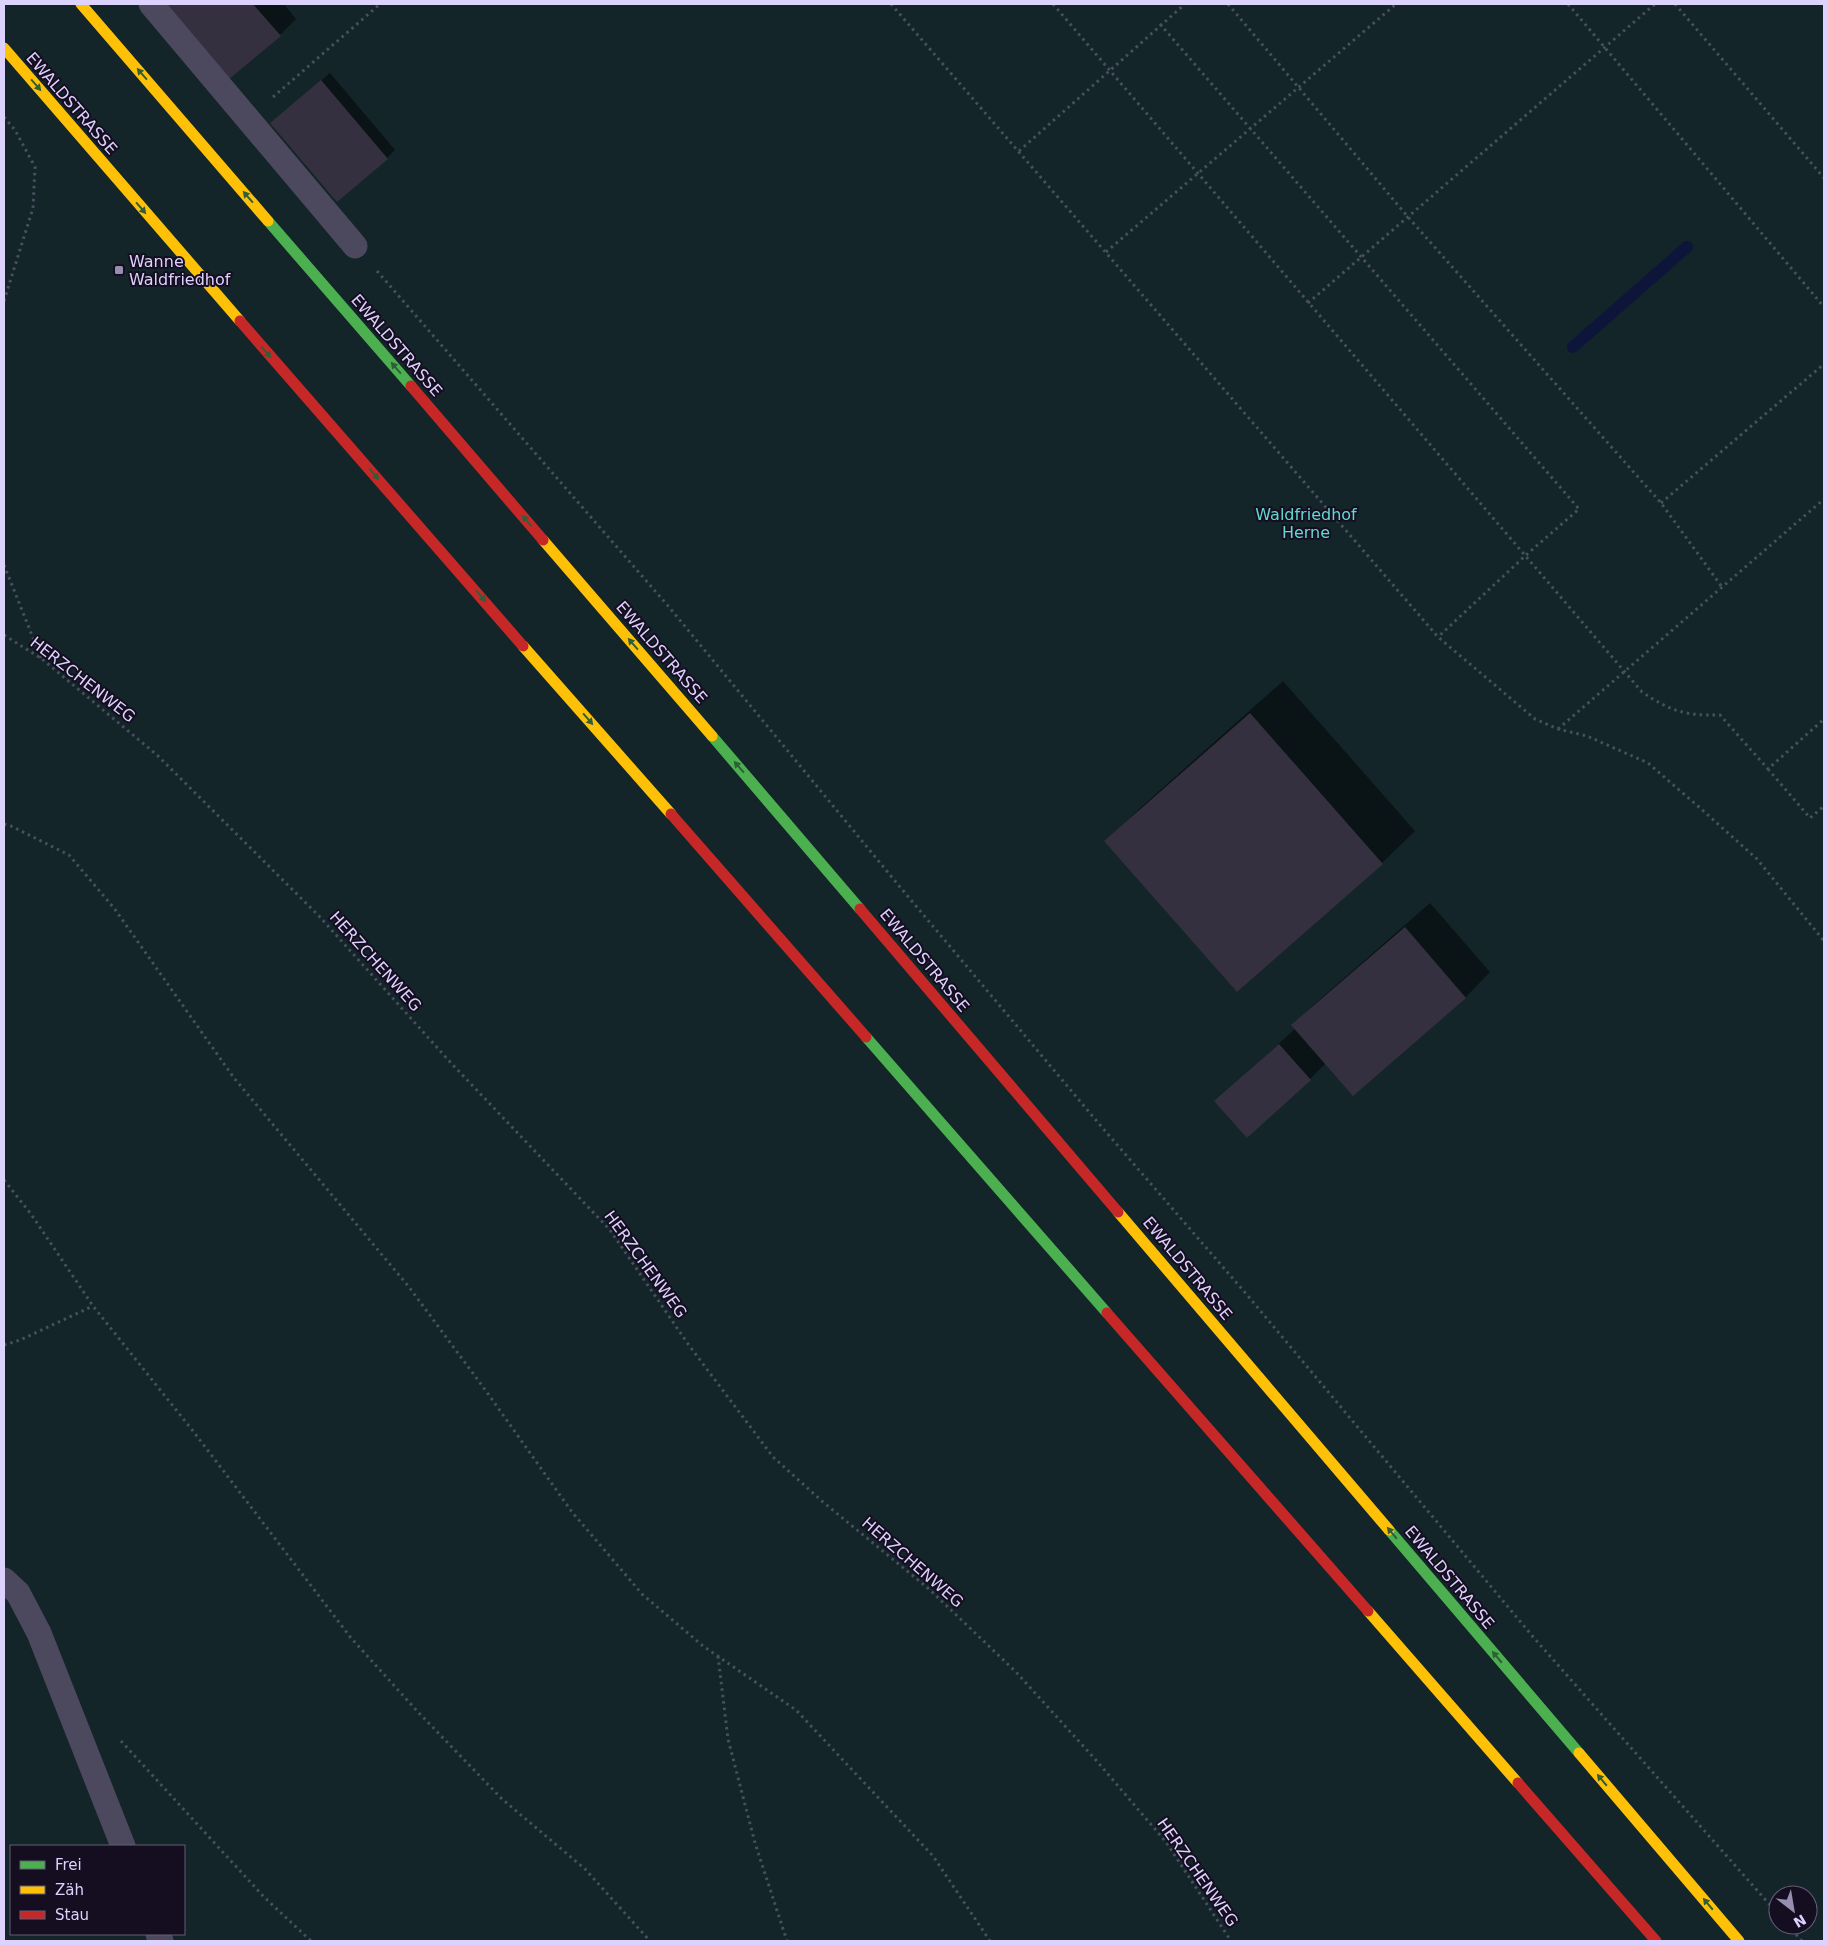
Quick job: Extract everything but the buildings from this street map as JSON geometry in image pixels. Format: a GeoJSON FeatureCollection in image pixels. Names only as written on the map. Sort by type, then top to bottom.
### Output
{"type":"FeatureCollection","features":[{"type":"Feature","properties":{"kind":"main road","name":"EWALDSTRASSE"},"geometry":{"type":"LineString","coordinates":[[82,4],[771,804],[1740,1941]]}},
{"type":"Feature","properties":{"kind":"main road","name":"EWALDSTRASSE"},"geometry":{"type":"LineString","coordinates":[[4,48],[222,301],[1656,1941]]}},
{"type":"Feature","properties":{"kind":"lane"},"geometry":{"type":"LineString","coordinates":[[151,4],[356,246]]}},
{"type":"Feature","properties":{"kind":"lane"},"geometry":{"type":"LineString","coordinates":[[4,1580],[18,1593],[39,1633],[123,1845]]}},
{"type":"Feature","properties":{"kind":"path"},"geometry":{"type":"LineString","coordinates":[[248,118],[380,4]]}},
{"type":"Feature","properties":{"kind":"path"},"geometry":{"type":"LineString","coordinates":[[892,4],[1438,637],[1535,719],[1558,729],[1587,736],[1648,763],[1757,859],[1824,941]]}},
{"type":"Feature","properties":{"kind":"path"},"geometry":{"type":"LineString","coordinates":[[1053,4],[1642,692],[1664,707],[1697,716],[1720,715],[1810,818],[1824,806]]}},
{"type":"Feature","properties":{"kind":"path"},"geometry":{"type":"LineString","coordinates":[[1019,151],[1160,24],[1185,4]]}},
{"type":"Feature","properties":{"kind":"path"},"geometry":{"type":"LineString","coordinates":[[1228,4],[1408,217],[1661,503],[1722,587]]}},
{"type":"Feature","properties":{"kind":"path"},"geometry":{"type":"LineString","coordinates":[[1106,252],[1396,4]]}},
{"type":"Feature","properties":{"kind":"path"},"geometry":{"type":"LineString","coordinates":[[1568,4],[1824,307]]}},
{"type":"Feature","properties":{"kind":"path"},"geometry":{"type":"LineString","coordinates":[[1308,303],[1655,4]]}},
{"type":"Feature","properties":{"kind":"path"},"geometry":{"type":"LineString","coordinates":[[1676,4],[1824,178]]}},
{"type":"Feature","properties":{"kind":"path"},"geometry":{"type":"LineString","coordinates":[[1160,24],[1579,509],[1524,556],[1438,637]]}},
{"type":"Feature","properties":{"kind":"path"},"geometry":{"type":"LineString","coordinates":[[4,117],[15,130],[35,167],[33,208],[4,301]]}},
{"type":"Feature","properties":{"kind":"path"},"geometry":{"type":"LineString","coordinates":[[356,246],[668,607],[900,887],[1100,1125],[1248,1296],[1534,1638],[1768,1903]]}},
{"type":"Feature","properties":{"kind":"path"},"geometry":{"type":"LineString","coordinates":[[1661,503],[1824,364]]}},
{"type":"Feature","properties":{"kind":"path"},"geometry":{"type":"LineString","coordinates":[[1558,729],[1824,499]]}},
{"type":"Feature","properties":{"kind":"path"},"geometry":{"type":"LineString","coordinates":[[4,565],[42,659]]}},
{"type":"Feature","properties":{"kind":"path","name":"HERZCHENWEG"},"geometry":{"type":"LineString","coordinates":[[4,635],[42,659],[157,755],[319,916],[451,1063],[610,1230],[688,1344],[773,1457],[823,1502],[929,1589],[1016,1672],[1166,1842],[1230,1941]]}},
{"type":"Feature","properties":{"kind":"path"},"geometry":{"type":"LineString","coordinates":[[1768,769],[1824,719]]}},
{"type":"Feature","properties":{"kind":"path"},"geometry":{"type":"LineString","coordinates":[[4,824],[69,855],[114,908],[234,1078],[409,1287],[572,1512],[642,1594],[718,1655],[796,1710],[933,1856],[990,1941]]}},
{"type":"Feature","properties":{"kind":"path"},"geometry":{"type":"LineString","coordinates":[[4,1180],[31,1214],[93,1306],[193,1431],[351,1638],[418,1712],[502,1799],[585,1869],[650,1941]]}},
{"type":"Feature","properties":{"kind":"path"},"geometry":{"type":"LineString","coordinates":[[4,1345],[20,1340],[93,1306]]}},
{"type":"Feature","properties":{"kind":"path"},"geometry":{"type":"LineString","coordinates":[[718,1655],[728,1739],[755,1843],[787,1941]]}},
{"type":"Feature","properties":{"kind":"path"},"geometry":{"type":"LineString","coordinates":[[119,1738],[264,1897],[311,1941]]}},
{"type":"Feature","properties":{"kind":"green space","name":"Waldfriedhof Herne"},"geometry":{"type":"Polygon","coordinates":[[[4,4],[1824,4],[1824,1941],[4,1941],[4,4]]]}},
{"type":"Feature","properties":{"kind":"waterway"},"geometry":{"type":"LineString","coordinates":[[1573,347],[1687,247]]}},
{"type":"Feature","properties":{"kind":"traffic: fast"},"geometry":{"type":"LineString","coordinates":[[268,221],[411,386]]}},
{"type":"Feature","properties":{"kind":"traffic: fast"},"geometry":{"type":"LineString","coordinates":[[712,736],[860,909]]}},
{"type":"Feature","properties":{"kind":"traffic: fast"},"geometry":{"type":"LineString","coordinates":[[866,1037],[1107,1313]]}},
{"type":"Feature","properties":{"kind":"traffic: fast"},"geometry":{"type":"LineString","coordinates":[[1389,1530],[1579,1753]]}},
{"type":"Feature","properties":{"kind":"traffic: slow"},"geometry":{"type":"LineString","coordinates":[[81,4],[268,221]]}},
{"type":"Feature","properties":{"kind":"traffic: slow"},"geometry":{"type":"LineString","coordinates":[[4,48],[240,321]]}},
{"type":"Feature","properties":{"kind":"traffic: slow"},"geometry":{"type":"LineString","coordinates":[[543,540],[712,736]]}},
{"type":"Feature","properties":{"kind":"traffic: slow"},"geometry":{"type":"LineString","coordinates":[[523,646],[671,814]]}},
{"type":"Feature","properties":{"kind":"traffic: slow"},"geometry":{"type":"LineString","coordinates":[[1118,1212],[1389,1530]]}},
{"type":"Feature","properties":{"kind":"traffic: slow"},"geometry":{"type":"LineString","coordinates":[[1368,1611],[1518,1783]]}},
{"type":"Feature","properties":{"kind":"traffic: slow"},"geometry":{"type":"LineString","coordinates":[[1579,1753],[1739,1941]]}},
{"type":"Feature","properties":{"kind":"traffic: jam"},"geometry":{"type":"LineString","coordinates":[[240,321],[523,646]]}},
{"type":"Feature","properties":{"kind":"traffic: jam"},"geometry":{"type":"LineString","coordinates":[[411,386],[543,540]]}},
{"type":"Feature","properties":{"kind":"traffic: jam"},"geometry":{"type":"LineString","coordinates":[[671,814],[866,1037]]}},
{"type":"Feature","properties":{"kind":"traffic: jam"},"geometry":{"type":"LineString","coordinates":[[860,909],[1118,1212]]}},
{"type":"Feature","properties":{"kind":"traffic: jam"},"geometry":{"type":"LineString","coordinates":[[1107,1313],[1368,1611]]}},
{"type":"Feature","properties":{"kind":"traffic: jam"},"geometry":{"type":"LineString","coordinates":[[1518,1783],[1656,1941]]}},
{"type":"Feature","properties":{"kind":"place","name":"Wanne Waldfriedhof"},"geometry":{"type":"Point","coordinates":[119,270]}}]}
